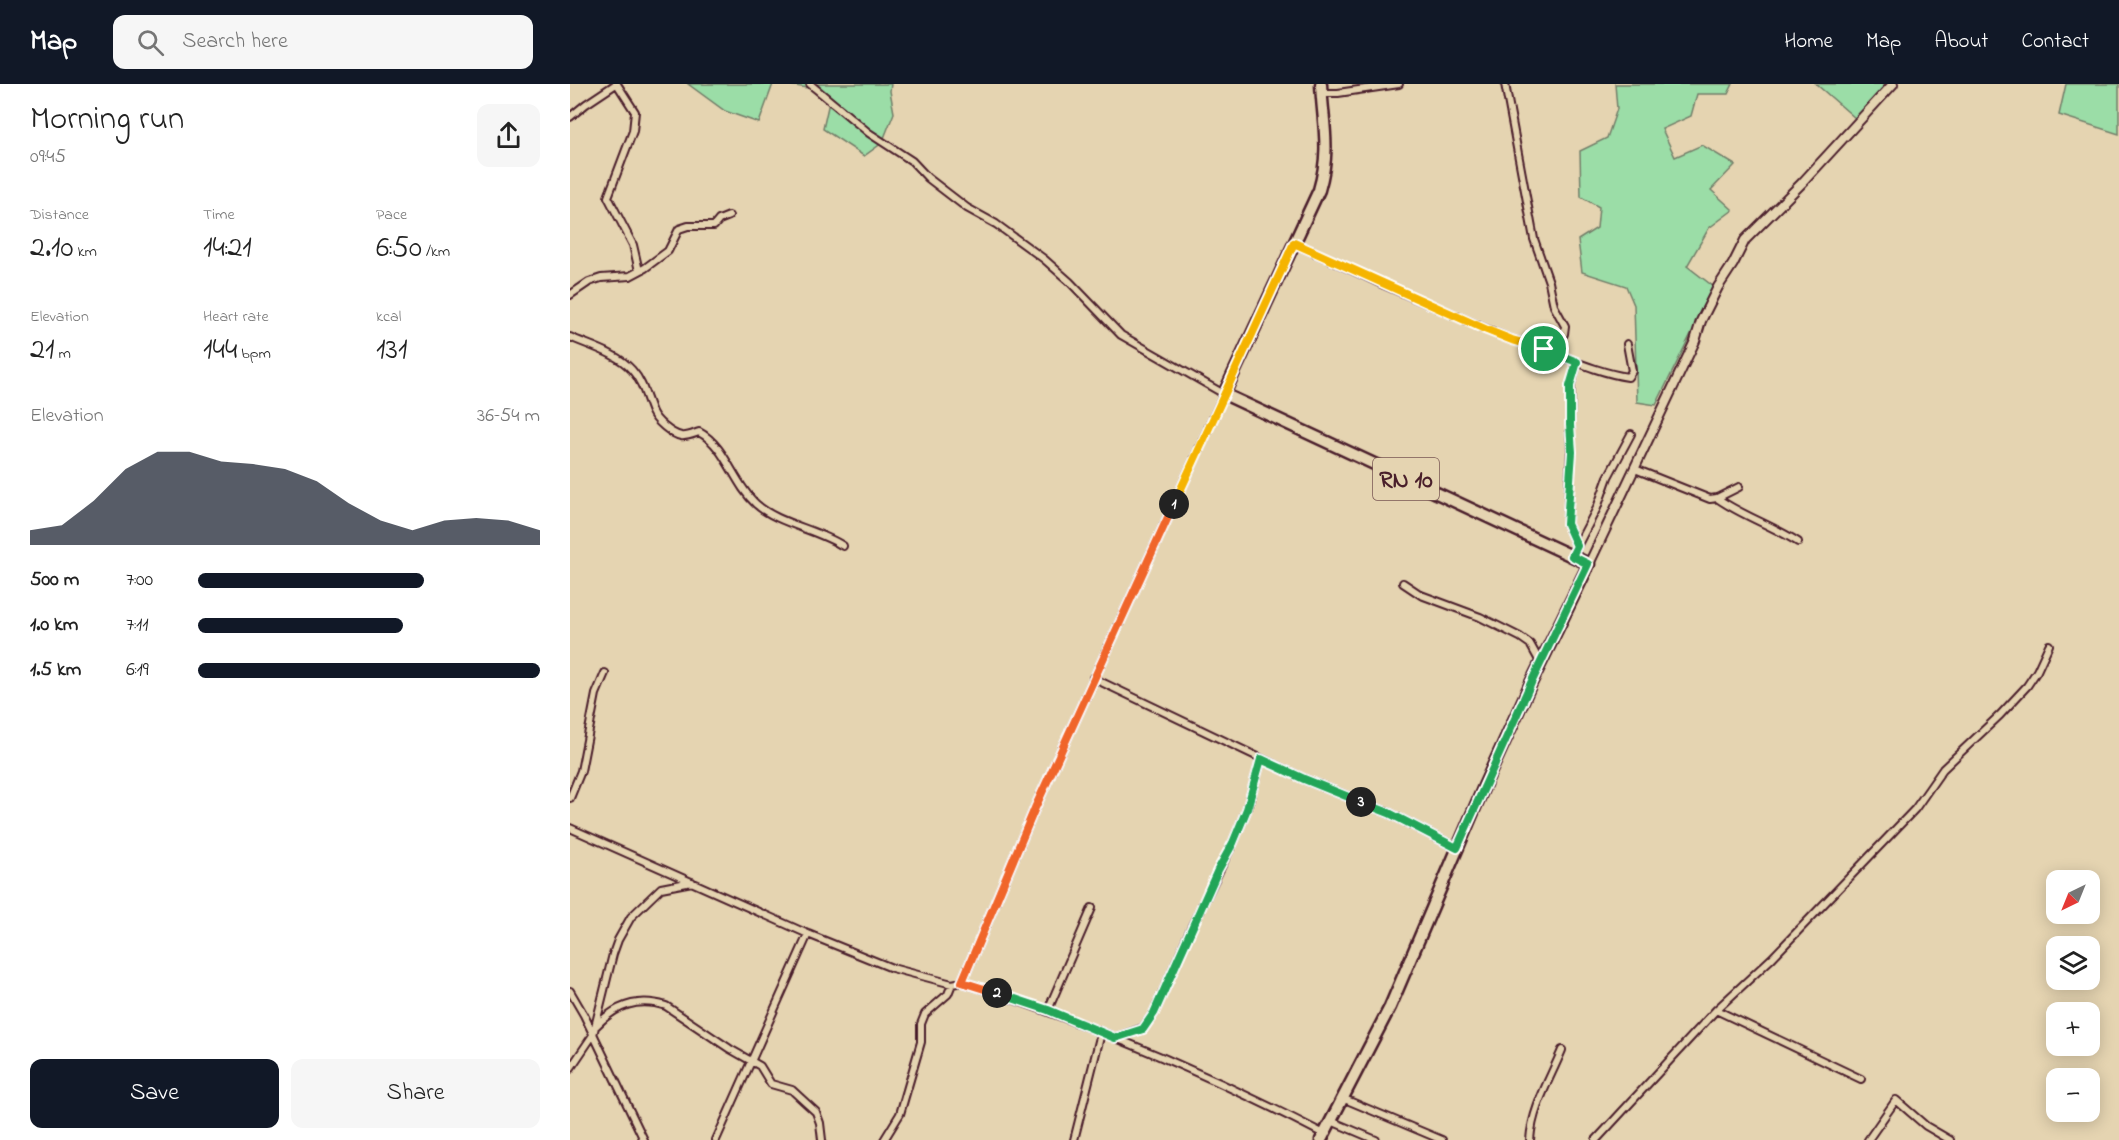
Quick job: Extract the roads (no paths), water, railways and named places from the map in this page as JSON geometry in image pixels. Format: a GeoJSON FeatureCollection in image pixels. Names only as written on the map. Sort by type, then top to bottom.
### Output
{"type":"FeatureCollection","features":[{"type":"Feature","properties":{"kind":"main road"},"geometry":{"type":"LineString","coordinates":[[1224,394],[1319,190],[1327,150],[1321,88]]}},
{"type":"Feature","properties":{"kind":"main road","name":"RN 10"},"geometry":{"type":"LineString","coordinates":[[1224,394],[1574,551],[1588,564]]}},
{"type":"Feature","properties":{"kind":"main road"},"geometry":{"type":"LineString","coordinates":[[1323,1137],[1390,1007],[1457,848],[1540,662],[1588,564]]}},
{"type":"Feature","properties":{"kind":"street"},"geometry":{"type":"LineString","coordinates":[[570,117],[616,84],[635,112],[633,131],[608,197],[633,245],[639,271]]}},
{"type":"Feature","properties":{"kind":"street"},"geometry":{"type":"LineString","coordinates":[[810,84],[869,133],[912,161],[935,184],[1044,259],[1070,282],[1121,335],[1224,394],[1035,808],[962,982]]}},
{"type":"Feature","properties":{"kind":"street"},"geometry":{"type":"LineString","coordinates":[[1321,88],[1338,93],[1399,84]]}},
{"type":"Feature","properties":{"kind":"street"},"geometry":{"type":"LineString","coordinates":[[1505,84],[1534,239],[1549,282],[1554,306],[1565,326],[1564,334],[1559,340],[1544,349]]}},
{"type":"Feature","properties":{"kind":"street"},"geometry":{"type":"LineString","coordinates":[[1588,564],[1695,341],[1701,321],[1745,240],[1802,183],[1893,84]]}},
{"type":"Feature","properties":{"kind":"street"},"geometry":{"type":"LineString","coordinates":[[570,296],[589,282],[601,278],[630,276],[639,271],[668,251],[679,229],[688,226],[714,226],[719,220],[729,216]]}},
{"type":"Feature","properties":{"kind":"street"},"geometry":{"type":"LineString","coordinates":[[1294,243],[1487,330],[1628,378],[1632,371],[1627,344]]}},
{"type":"Feature","properties":{"kind":"street"},"geometry":{"type":"LineString","coordinates":[[570,337],[614,355],[633,370],[645,391],[653,415],[670,430],[680,436],[689,436],[699,432],[716,444],[745,493],[758,506],[784,520],[826,535],[843,546]]}},
{"type":"Feature","properties":{"kind":"street"},"geometry":{"type":"LineString","coordinates":[[1574,551],[1567,524],[1572,452],[1570,386],[1577,362]]}},
{"type":"Feature","properties":{"kind":"street"},"geometry":{"type":"LineString","coordinates":[[1574,551],[1597,508],[1608,477],[1631,434]]}},
{"type":"Feature","properties":{"kind":"street"},"geometry":{"type":"LineString","coordinates":[[1635,469],[1704,497],[1717,498],[1744,515],[1785,533],[1798,542]]}},
{"type":"Feature","properties":{"kind":"street"},"geometry":{"type":"LineString","coordinates":[[1717,498],[1739,487]]}},
{"type":"Feature","properties":{"kind":"street"},"geometry":{"type":"LineString","coordinates":[[1403,584],[1421,595],[1480,617],[1520,637],[1536,651],[1540,662]]}},
{"type":"Feature","properties":{"kind":"street"},"geometry":{"type":"LineString","coordinates":[[1596,1140],[1716,1010],[1772,958],[1916,809],[1943,769],[1980,735],[2026,686],[2037,671],[2049,645]]}},
{"type":"Feature","properties":{"kind":"street"},"geometry":{"type":"LineString","coordinates":[[570,798],[581,771],[596,694],[605,674]]}},
{"type":"Feature","properties":{"kind":"street"},"geometry":{"type":"LineString","coordinates":[[1093,678],[1304,779],[1389,813],[1457,848]]}},
{"type":"Feature","properties":{"kind":"street"},"geometry":{"type":"LineString","coordinates":[[1115,1038],[1143,1029],[1154,1013],[1218,870],[1233,843],[1247,809],[1261,759]]}},
{"type":"Feature","properties":{"kind":"street"},"geometry":{"type":"LineString","coordinates":[[570,822],[577,831]]}},
{"type":"Feature","properties":{"kind":"street"},"geometry":{"type":"LineString","coordinates":[[570,828],[808,934],[892,968],[952,984],[962,982],[1048,1010],[1256,1099],[1323,1137]]}},
{"type":"Feature","properties":{"kind":"street"},"geometry":{"type":"LineString","coordinates":[[570,1069],[593,1035],[613,954],[631,917],[661,888],[693,882]]}},
{"type":"Feature","properties":{"kind":"street"},"geometry":{"type":"LineString","coordinates":[[1048,1010],[1092,908]]}},
{"type":"Feature","properties":{"kind":"street"},"geometry":{"type":"LineString","coordinates":[[716,1140],[808,934]]}},
{"type":"Feature","properties":{"kind":"street"},"geometry":{"type":"LineString","coordinates":[[884,1140],[900,1114],[921,1042],[921,1024],[924,1014],[948,994],[952,984]]}},
{"type":"Feature","properties":{"kind":"street"},"geometry":{"type":"LineString","coordinates":[[570,991],[644,1140]]}},
{"type":"Feature","properties":{"kind":"street"},"geometry":{"type":"LineString","coordinates":[[596,1026],[614,1010],[627,1004],[654,1002],[676,1012],[730,1049],[760,1066],[771,1084],[792,1090],[816,1112],[822,1140]]}},
{"type":"Feature","properties":{"kind":"street"},"geometry":{"type":"LineString","coordinates":[[1716,1010],[1861,1078]]}},
{"type":"Feature","properties":{"kind":"street"},"geometry":{"type":"LineString","coordinates":[[1074,1140],[1101,1033]]}},
{"type":"Feature","properties":{"kind":"street"},"geometry":{"type":"LineString","coordinates":[[1530,1140],[1537,1107],[1562,1050]]}},
{"type":"Feature","properties":{"kind":"street"},"geometry":{"type":"LineString","coordinates":[[1342,1098],[1442,1140]]}},
{"type":"Feature","properties":{"kind":"street"},"geometry":{"type":"LineString","coordinates":[[1868,1140],[1896,1100],[1926,1126],[1950,1140]]}},
{"type":"Feature","properties":{"kind":"street"},"geometry":{"type":"LineString","coordinates":[[1331,1121],[1376,1140]]}}]}
